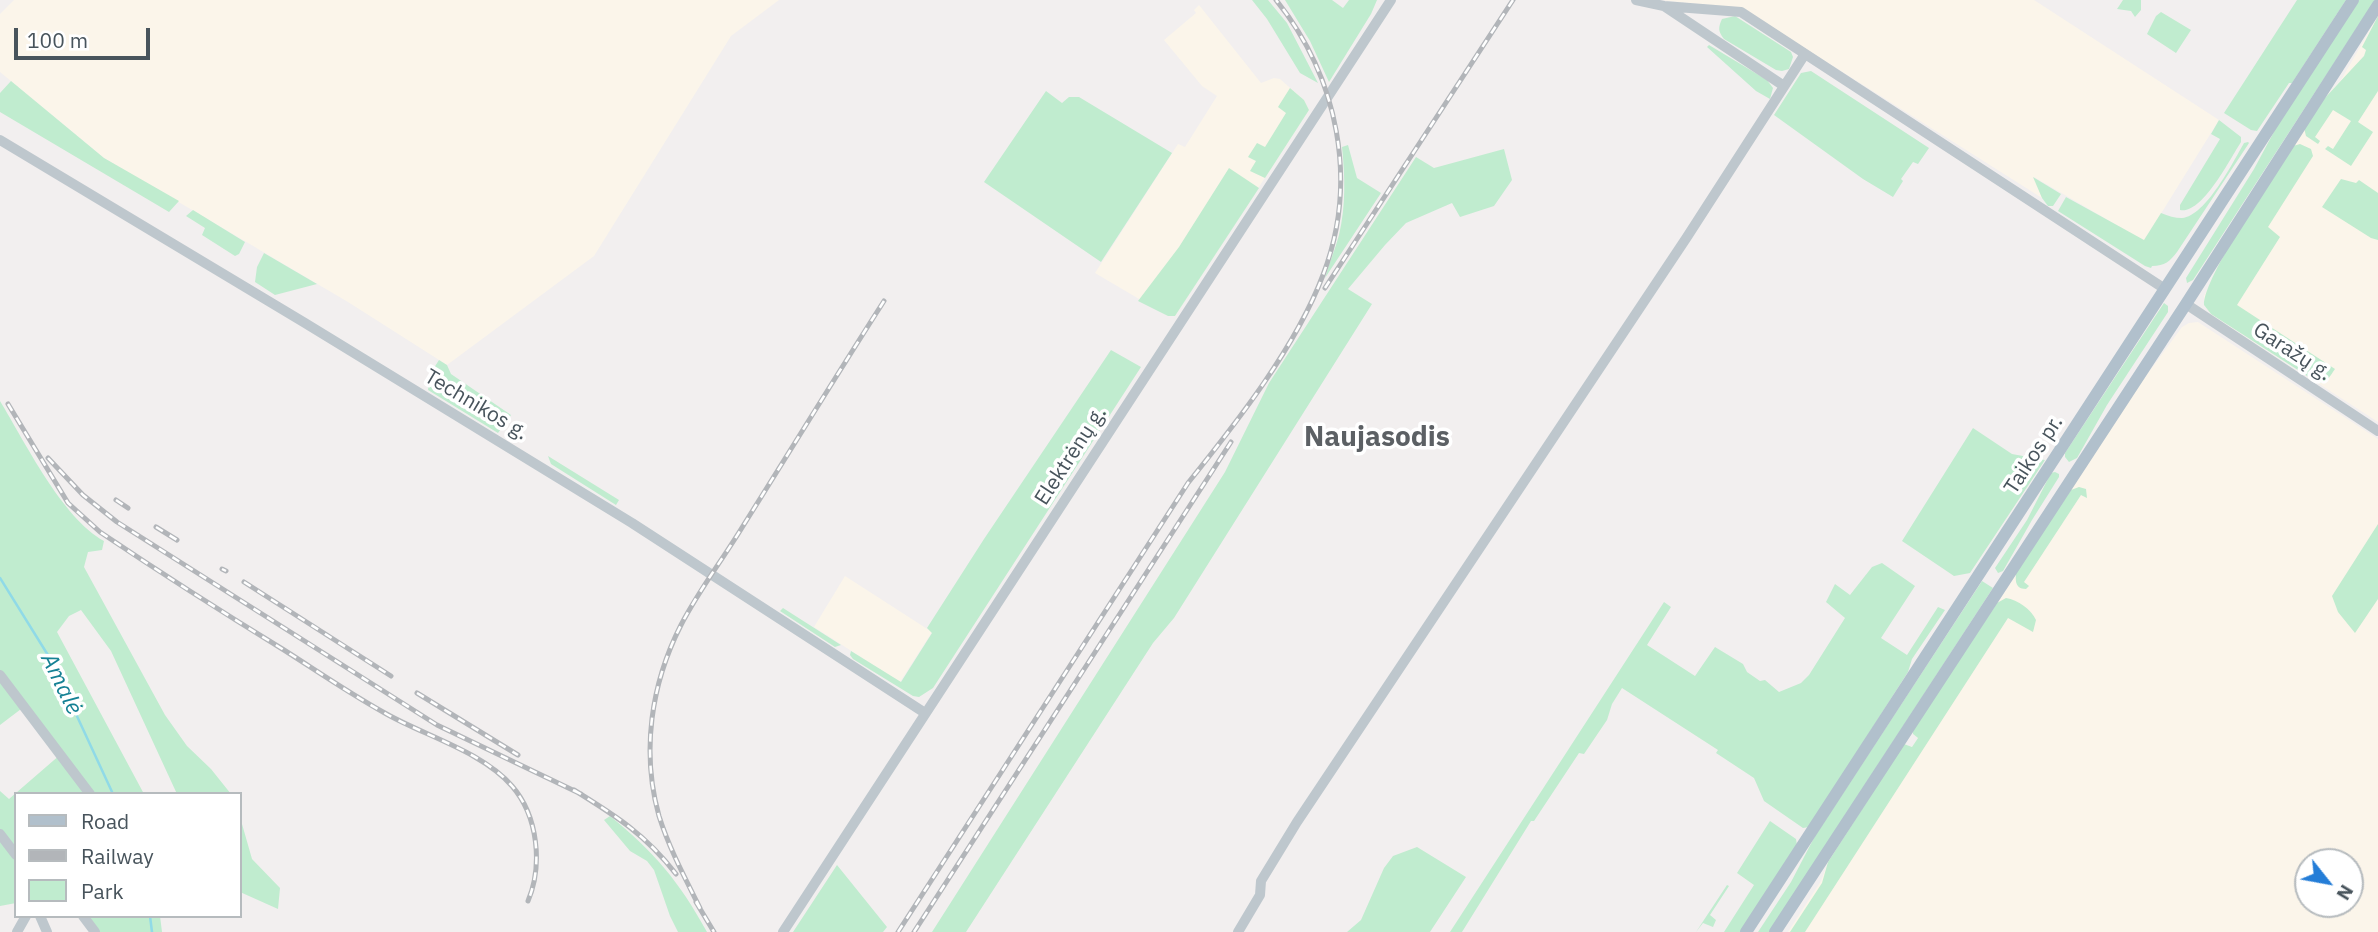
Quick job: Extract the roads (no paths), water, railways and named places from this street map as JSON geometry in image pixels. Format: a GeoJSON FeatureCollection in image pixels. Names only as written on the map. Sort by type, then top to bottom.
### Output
{"type":"FeatureCollection","features":[{"type":"Feature","properties":{"kind":"main road","name":"Taikos pr."},"geometry":{"type":"LineString","coordinates":[[1747,932],[2353,0]]}},
{"type":"Feature","properties":{"kind":"main road","name":"Taikos pr."},"geometry":{"type":"LineString","coordinates":[[1775,932],[2378,5]]}},
{"type":"Feature","properties":{"kind":"main road"},"geometry":{"type":"LineString","coordinates":[[2165,289],[2186,304]]}},
{"type":"Feature","properties":{"kind":"main road"},"geometry":{"type":"LineString","coordinates":[[2052,462],[2070,478]]}},
{"type":"Feature","properties":{"kind":"main road"},"geometry":{"type":"LineString","coordinates":[[1983,569],[2002,582]]}},
{"type":"Feature","properties":{"kind":"street","name":"Elektrėnų g."},"geometry":{"type":"LineString","coordinates":[[783,932],[1391,0]]}},
{"type":"Feature","properties":{"kind":"street"},"geometry":{"type":"LineString","coordinates":[[1636,0],[1664,6],[1741,12],[2165,289]]}},
{"type":"Feature","properties":{"kind":"street"},"geometry":{"type":"LineString","coordinates":[[1664,6],[1784,86]]}},
{"type":"Feature","properties":{"kind":"street"},"geometry":{"type":"LineString","coordinates":[[1238,932],[1260,895],[1261,881],[1297,822],[1687,237],[1805,54]]}},
{"type":"Feature","properties":{"kind":"street","name":"Technikos g."},"geometry":{"type":"LineString","coordinates":[[0,140],[632,523],[925,713]]}},
{"type":"Feature","properties":{"kind":"street","name":"Garažų g."},"geometry":{"type":"LineString","coordinates":[[2186,304],[2378,431]]}},
{"type":"Feature","properties":{"kind":"street"},"geometry":{"type":"LineString","coordinates":[[0,675],[88,792]]}},
{"type":"Feature","properties":{"kind":"street"},"geometry":{"type":"LineString","coordinates":[[2,839],[14,853]]}},
{"type":"Feature","properties":{"kind":"waterway","name":"Amalė"},"geometry":{"type":"LineString","coordinates":[[0,578],[51,660],[112,792]]}},
{"type":"Feature","properties":{"kind":"waterway","name":"Amalė"},"geometry":{"type":"LineString","coordinates":[[150,918],[152,932]]}},
{"type":"Feature","properties":{"kind":"railway"},"geometry":{"type":"LineString","coordinates":[[898,932],[1188,483],[1264,383],[1297,329],[1323,275],[1334,239],[1340,203],[1336,131],[1328,96],[1315,62],[1276,0]]}},
{"type":"Feature","properties":{"kind":"railway"},"geometry":{"type":"LineString","coordinates":[[1325,288],[1513,0]]}},
{"type":"Feature","properties":{"kind":"railway"},"geometry":{"type":"LineString","coordinates":[[700,908],[668,840],[654,792],[650,743],[656,694],[662,671],[695,599],[884,301]]}},
{"type":"Feature","properties":{"kind":"railway"},"geometry":{"type":"LineString","coordinates":[[8,404],[68,503],[100,532],[358,697],[485,763],[512,786],[528,812],[535,841],[535,872],[528,901]]}},
{"type":"Feature","properties":{"kind":"railway"},"geometry":{"type":"LineString","coordinates":[[914,932],[1231,442]]}},
{"type":"Feature","properties":{"kind":"railway"},"geometry":{"type":"LineString","coordinates":[[48,458],[83,495],[117,522],[437,725],[581,794]]}},
{"type":"Feature","properties":{"kind":"railway"},"geometry":{"type":"LineString","coordinates":[[116,500],[128,508]]}},
{"type":"Feature","properties":{"kind":"railway"},"geometry":{"type":"LineString","coordinates":[[156,527],[177,540]]}},
{"type":"Feature","properties":{"kind":"railway"},"geometry":{"type":"LineString","coordinates":[[222,569],[226,571]]}},
{"type":"Feature","properties":{"kind":"railway"},"geometry":{"type":"LineString","coordinates":[[244,582],[391,676]]}},
{"type":"Feature","properties":{"kind":"railway"},"geometry":{"type":"LineString","coordinates":[[417,693],[518,755]]}},
{"type":"Feature","properties":{"kind":"railway"},"geometry":{"type":"LineString","coordinates":[[574,790],[629,827],[653,848],[676,874]]}},
{"type":"Feature","properties":{"kind":"railway"},"geometry":{"type":"LineString","coordinates":[[696,902],[714,932]]}},
{"type":"Feature","properties":{"kind":"district","name":"Naujasodis"},"geometry":{"type":"Point","coordinates":[1377,438]}}]}
